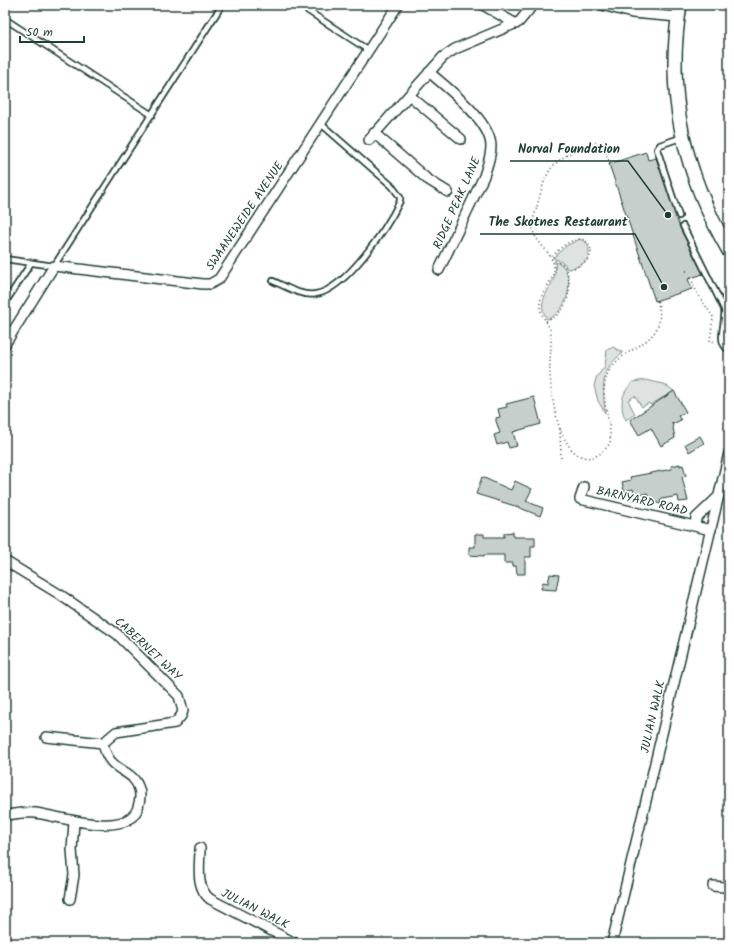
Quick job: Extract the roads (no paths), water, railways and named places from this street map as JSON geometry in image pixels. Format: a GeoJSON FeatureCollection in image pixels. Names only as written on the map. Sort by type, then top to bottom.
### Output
{"type":"FeatureCollection","features":[{"type":"Feature","properties":{"kind":"main road"},"geometry":{"type":"LineString","coordinates":[[679,11],[676,81],[683,137],[689,165],[704,203],[729,251]]}},
{"type":"Feature","properties":{"kind":"street","name":"SWAANEWEIDE AVENUE"},"geometry":{"type":"LineString","coordinates":[[54,266],[203,284],[215,282],[222,276],[398,5]]}},
{"type":"Feature","properties":{"kind":"street"},"geometry":{"type":"LineString","coordinates":[[483,5],[516,24]]}},
{"type":"Feature","properties":{"kind":"street"},"geometry":{"type":"LineString","coordinates":[[448,192],[427,179],[372,137],[429,72],[450,52],[516,24],[525,16],[533,5]]}},
{"type":"Feature","properties":{"kind":"street"},"geometry":{"type":"LineString","coordinates":[[602,5],[632,13],[679,11]]}},
{"type":"Feature","properties":{"kind":"street","name":"RIDGE PEAK LANE"},"geometry":{"type":"LineString","coordinates":[[429,72],[483,124],[491,145],[488,164],[484,176],[460,230],[439,270]]}},
{"type":"Feature","properties":{"kind":"street"},"geometry":{"type":"LineString","coordinates":[[409,95],[460,139]]}},
{"type":"Feature","properties":{"kind":"street"},"geometry":{"type":"LineString","coordinates":[[5,344],[54,266]]}},
{"type":"Feature","properties":{"kind":"street","name":"JULIAN WALK"},"geometry":{"type":"LineString","coordinates":[[612,943],[729,453]]}},
{"type":"Feature","properties":{"kind":"street","name":"BARNYARD ROAD"},"geometry":{"type":"LineString","coordinates":[[584,487],[580,499],[711,530]]}},
{"type":"Feature","properties":{"kind":"street"},"geometry":{"type":"LineString","coordinates":[[695,525],[696,518],[719,496]]}},
{"type":"Feature","properties":{"kind":"street","name":"CABERNET WAY"},"geometry":{"type":"LineString","coordinates":[[5,561],[59,594],[117,634],[180,696],[183,711],[175,723],[116,732],[103,742]]}},
{"type":"Feature","properties":{"kind":"street"},"geometry":{"type":"LineString","coordinates":[[5,815],[34,813],[74,822],[93,824],[120,822],[133,815],[138,809],[140,795],[139,788],[130,776],[110,762],[106,755],[103,742],[46,738]]}},
{"type":"Feature","properties":{"kind":"street"},"geometry":{"type":"LineString","coordinates":[[70,899],[74,875],[72,850],[74,822]]}},
{"type":"Feature","properties":{"kind":"street","name":"JULIAN WALK"},"geometry":{"type":"LineString","coordinates":[[200,848],[200,883],[205,895],[295,943]]}},
{"type":"Feature","properties":{"kind":"street"},"geometry":{"type":"LineString","coordinates":[[713,886],[724,887],[729,885]]}},
{"type":"Feature","properties":{"kind":"lane"},"geometry":{"type":"LineString","coordinates":[[54,266],[222,5]]}},
{"type":"Feature","properties":{"kind":"lane"},"geometry":{"type":"LineString","coordinates":[[299,5],[368,50]]}},
{"type":"Feature","properties":{"kind":"lane"},"geometry":{"type":"LineString","coordinates":[[5,19],[152,114]]}},
{"type":"Feature","properties":{"kind":"lane"},"geometry":{"type":"LineString","coordinates":[[272,281],[306,295],[330,290],[343,280],[368,250],[400,201],[400,197],[392,186],[376,174],[320,124]]}},
{"type":"Feature","properties":{"kind":"lane"},"geometry":{"type":"LineString","coordinates":[[679,216],[657,148],[660,145],[683,137]]}},
{"type":"Feature","properties":{"kind":"lane"},"geometry":{"type":"LineString","coordinates":[[683,226],[724,309],[725,321],[722,341],[724,346],[729,350]]}},
{"type":"Feature","properties":{"kind":"lane","name":"SWAANEWEIDE AVENUE"},"geometry":{"type":"LineString","coordinates":[[5,259],[54,266]]}},
{"type":"Feature","properties":{"kind":"lane"},"geometry":{"type":"LineString","coordinates":[[5,304],[31,263]]}},
{"type":"Feature","properties":{"kind":"place","name":"Norval Foundation"},"geometry":{"type":"Point","coordinates":[668,215]}},
{"type":"Feature","properties":{"kind":"place","name":"The Skotnes Restaurant"},"geometry":{"type":"Point","coordinates":[664,287]}}]}
